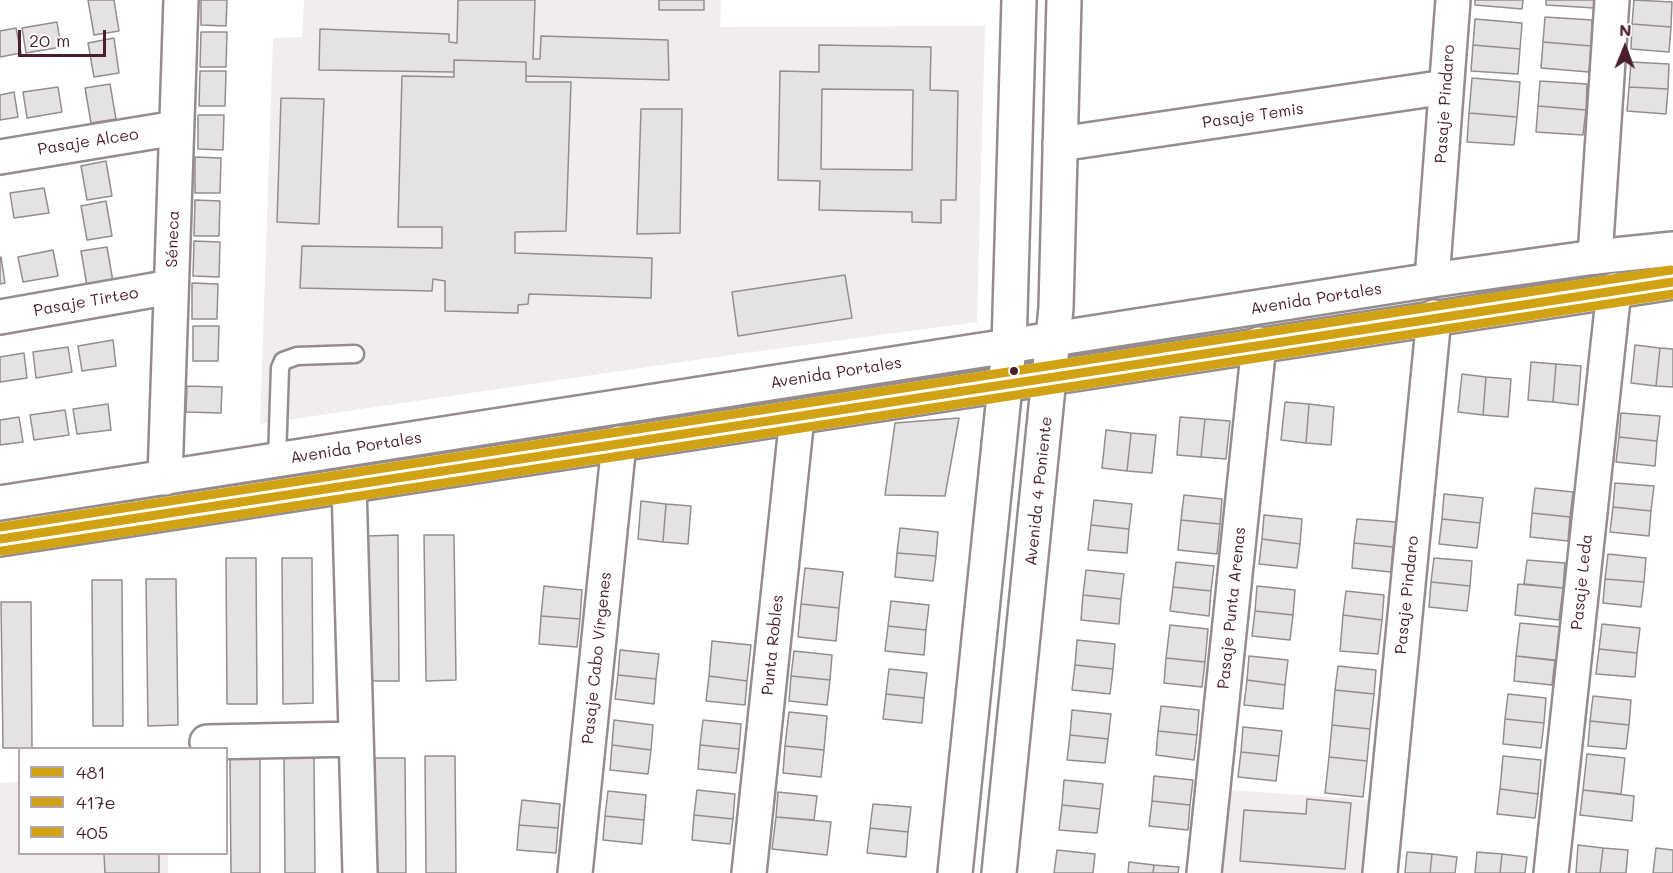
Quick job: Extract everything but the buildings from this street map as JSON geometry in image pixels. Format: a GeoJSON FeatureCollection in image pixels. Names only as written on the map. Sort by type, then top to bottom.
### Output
{"type":"FeatureCollection","features":[{"type":"Feature","properties":{"kind":"street","name":"Séneca"},"geometry":{"type":"LineString","coordinates":[[165,478],[181,0]]}},
{"type":"Feature","properties":{"kind":"street"},"geometry":{"type":"LineString","coordinates":[[955,873],[1009,347],[1019,0]]}},
{"type":"Feature","properties":{"kind":"street","name":"Avenida 4 Poniente"},"geometry":{"type":"LineString","coordinates":[[999,873],[1051,379],[1064,0]]}},
{"type":"Feature","properties":{"kind":"street","name":"Pasaje Pindaro"},"geometry":{"type":"LineString","coordinates":[[1432,280],[1453,0]]}},
{"type":"Feature","properties":{"kind":"street"},"geometry":{"type":"LineString","coordinates":[[1595,257],[1612,0]]}},
{"type":"Feature","properties":{"kind":"street","name":"Pasaje Temis"},"geometry":{"type":"LineString","coordinates":[[1060,144],[1446,87]]}},
{"type":"Feature","properties":{"kind":"street","name":"Pasaje Alceo"},"geometry":{"type":"LineString","coordinates":[[0,157],[176,128]]}},
{"type":"Feature","properties":{"kind":"street","name":"Avenida Portales"},"geometry":{"type":"LineString","coordinates":[[0,503],[1432,280],[1595,257],[1673,249]]}},
{"type":"Feature","properties":{"kind":"street"},"geometry":{"type":"LineString","coordinates":[[0,539],[1673,282]]}},
{"type":"Feature","properties":{"kind":"street","name":"Pasaje Tirteo"},"geometry":{"type":"LineString","coordinates":[[0,317],[171,287]]}},
{"type":"Feature","properties":{"kind":"street","name":"Pasaje Leda"},"geometry":{"type":"LineString","coordinates":[[1551,873],[1614,290]]}},
{"type":"Feature","properties":{"kind":"street","name":"Pasaje Pindaro"},"geometry":{"type":"LineString","coordinates":[[1380,873],[1434,317]]}},
{"type":"Feature","properties":{"kind":"street","name":"Pasaje Punta Arenas"},"geometry":{"type":"LineString","coordinates":[[1204,873],[1259,344]]}},
{"type":"Feature","properties":{"kind":"street","name":"Punta Robles"},"geometry":{"type":"LineString","coordinates":[[749,873],[797,417]]}},
{"type":"Feature","properties":{"kind":"street","name":"Pasaje Cabo Vírgenes"},"geometry":{"type":"LineString","coordinates":[[575,873],[619,443]]}},
{"type":"Feature","properties":{"kind":"street"},"geometry":{"type":"LineString","coordinates":[[349,485],[360,873]]}},
{"type":"Feature","properties":{"kind":"street"},"geometry":{"type":"LineString","coordinates":[[207,742],[356,739]]}},
{"type":"Feature","properties":{"kind":"lane"},"geometry":{"type":"LineString","coordinates":[[277,460],[280,368],[283,362],[297,356],[355,354]]}},
{"type":"Feature","properties":{"kind":"shaded area"},"geometry":{"type":"Polygon","coordinates":[[[304,0],[721,0],[720,27],[985,26],[977,322],[709,358],[260,424],[273,38],[302,37],[304,0]]]}},
{"type":"Feature","properties":{"kind":"shaded area"},"geometry":{"type":"Polygon","coordinates":[[[18,782],[18,855],[168,855],[168,873],[0,873],[0,783],[18,782]]]}},
{"type":"Feature","properties":{"kind":"shaded area"},"geometry":{"type":"Polygon","coordinates":[[[1229,790],[1373,800],[1364,873],[1221,873],[1229,790]]]}},
{"type":"Feature","properties":{"kind":"transit line","name":"405"},"geometry":{"type":"LineString","coordinates":[[0,527],[1671,270]]}},
{"type":"Feature","properties":{"kind":"transit line","name":"481"},"geometry":{"type":"LineString","coordinates":[[0,539],[1673,282]]}},
{"type":"Feature","properties":{"kind":"transit line","name":"417e"},"geometry":{"type":"LineString","coordinates":[[2,551],[1673,294]]}}]}
